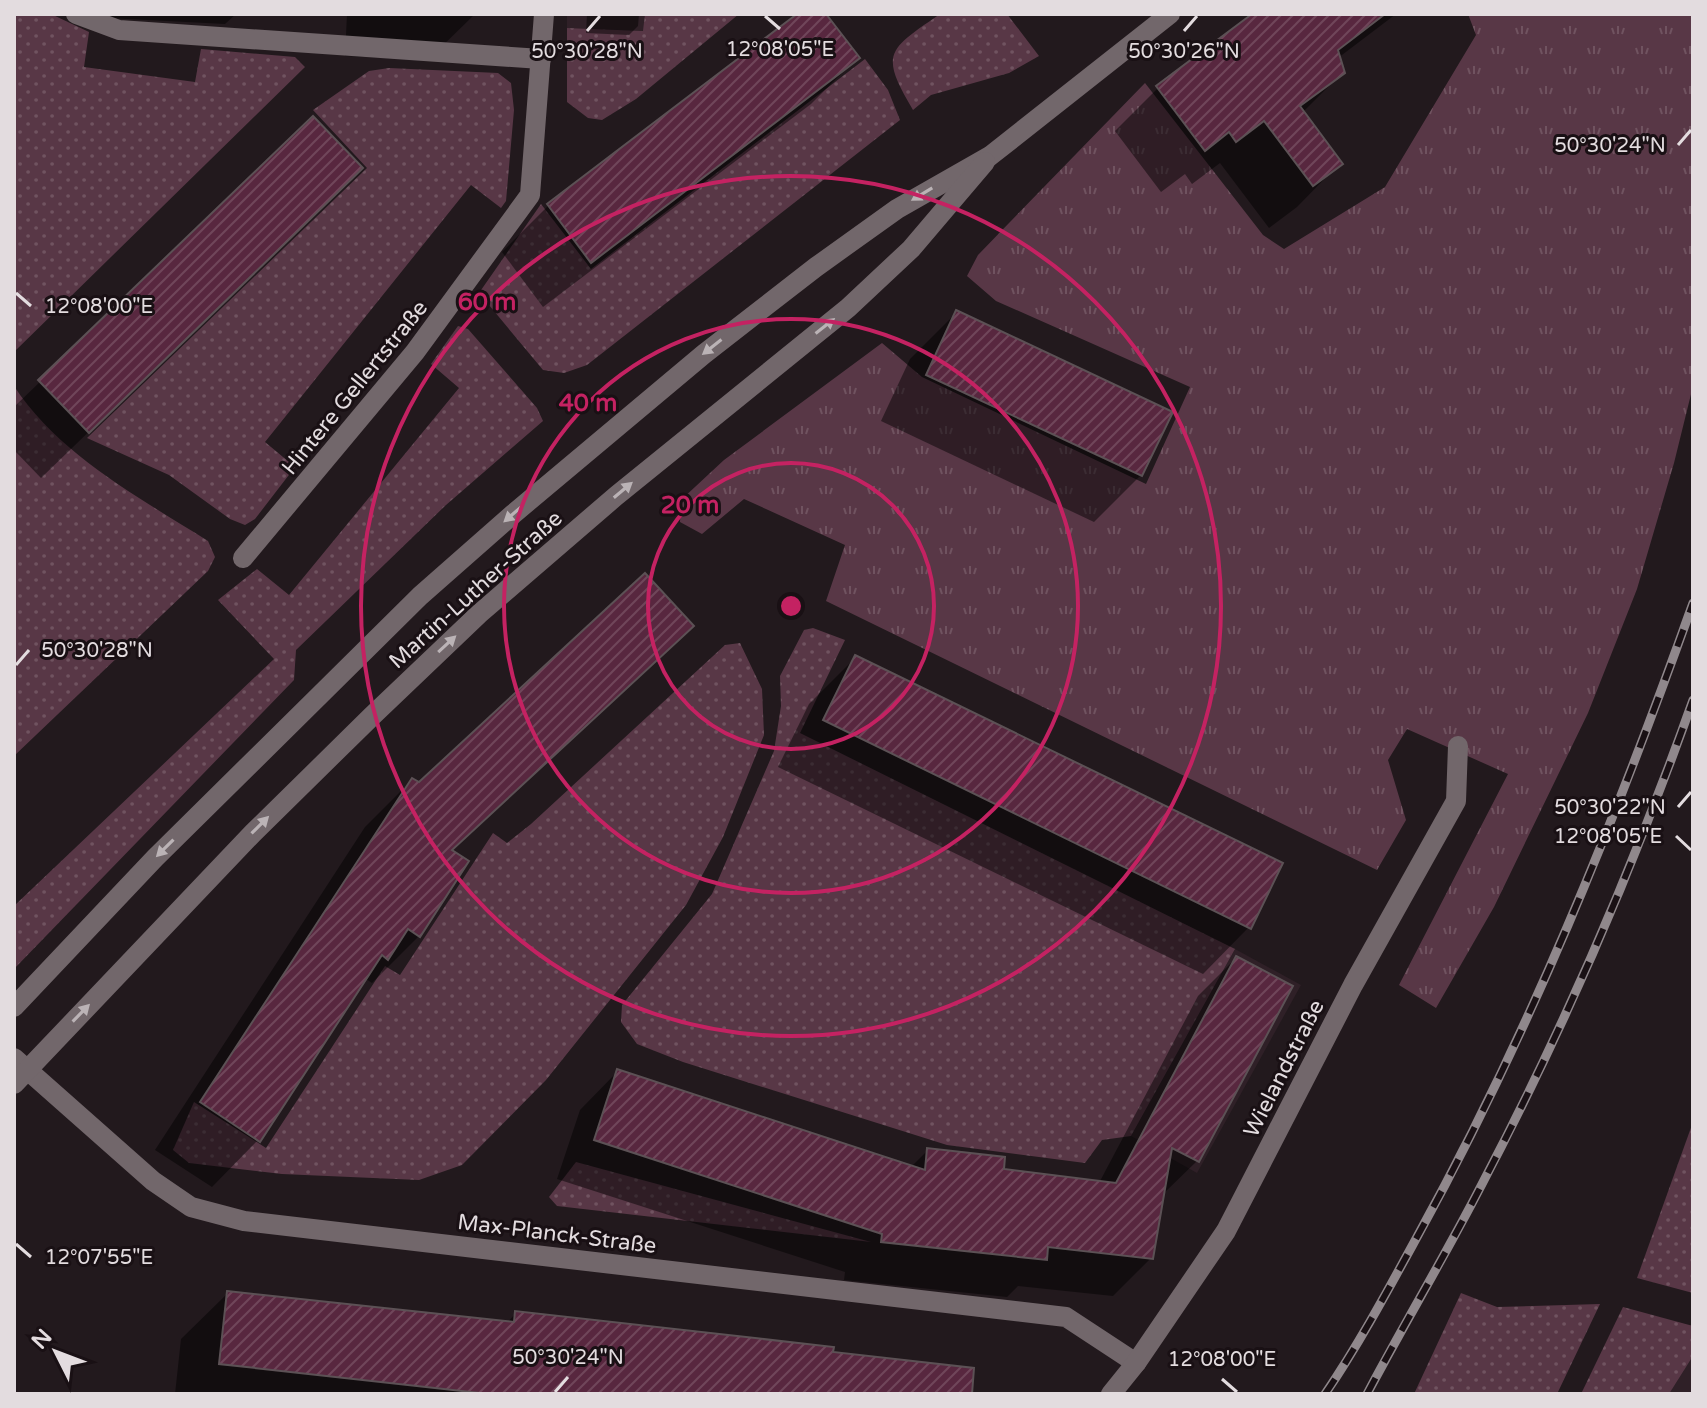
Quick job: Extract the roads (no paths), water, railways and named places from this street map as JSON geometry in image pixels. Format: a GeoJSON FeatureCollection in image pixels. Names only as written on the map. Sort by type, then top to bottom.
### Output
{"type":"FeatureCollection","features":[{"type":"Feature","properties":{"kind":"street"},"geometry":{"type":"LineString","coordinates":[[76,14],[119,30],[541,59]]}},
{"type":"Feature","properties":{"kind":"street","name":"Hintere Gellertstraße"},"geometry":{"type":"LineString","coordinates":[[243,558],[415,352],[530,195],[544,14]]}},
{"type":"Feature","properties":{"kind":"street","name":"Martin-Luther-Straße"},"geometry":{"type":"LineString","coordinates":[[14,1007],[155,858],[309,705],[420,596],[512,515],[704,354],[816,267],[897,209],[990,156],[1170,14]]}},
{"type":"Feature","properties":{"kind":"street","name":"Martin-Luther-Straße"},"geometry":{"type":"LineString","coordinates":[[18,1070],[253,833],[479,614],[616,496],[848,308],[911,249],[990,156]]}},
{"type":"Feature","properties":{"kind":"street","name":"Wielandstraße"},"geometry":{"type":"LineString","coordinates":[[1111,1394],[1136,1363],[1226,1231],[1353,985],[1456,801],[1458,746]]}},
{"type":"Feature","properties":{"kind":"street","name":"Max-Planck-Straße"},"geometry":{"type":"LineString","coordinates":[[18,1070],[153,1181],[191,1207],[231,1218],[1066,1317],[1136,1363]]}},
{"type":"Feature","properties":{"kind":"railway"},"geometry":{"type":"LineString","coordinates":[[1325,1394],[1417,1237],[1533,1005],[1601,846],[1693,603]]}},
{"type":"Feature","properties":{"kind":"railway"},"geometry":{"type":"LineString","coordinates":[[1367,1394],[1467,1212],[1569,1007],[1622,886],[1693,700]]}}]}
